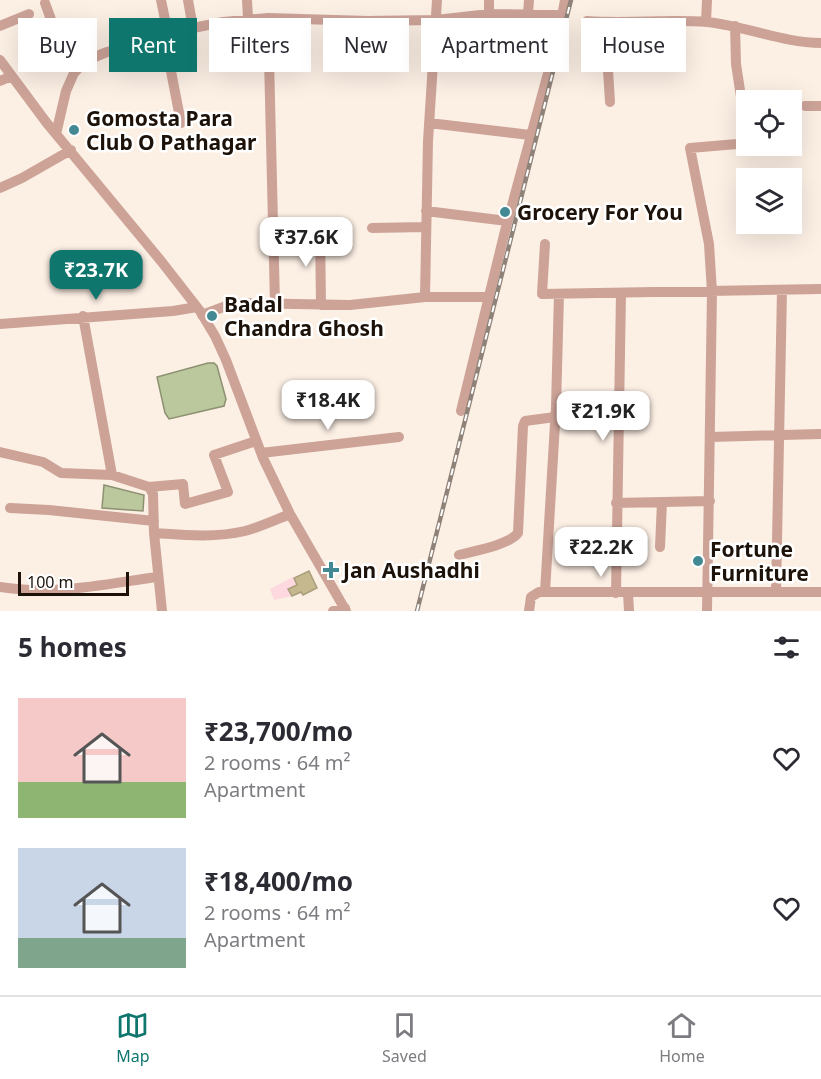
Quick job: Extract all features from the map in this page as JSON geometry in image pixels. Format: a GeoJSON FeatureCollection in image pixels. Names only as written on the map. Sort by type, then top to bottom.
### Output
{"type":"FeatureCollection","features":[{"type":"Feature","properties":{"kind":"street"},"geometry":{"type":"LineString","coordinates":[[161,0],[164,18]]}},
{"type":"Feature","properties":{"kind":"street"},"geometry":{"type":"LineString","coordinates":[[188,0],[191,18]]}},
{"type":"Feature","properties":{"kind":"street"},"geometry":{"type":"LineString","coordinates":[[248,0],[248,18]]}},
{"type":"Feature","properties":{"kind":"street"},"geometry":{"type":"LineString","coordinates":[[436,18],[437,0]]}},
{"type":"Feature","properties":{"kind":"street"},"geometry":{"type":"LineString","coordinates":[[489,0],[489,14]]}},
{"type":"Feature","properties":{"kind":"street"},"geometry":{"type":"LineString","coordinates":[[528,14],[529,0]]}},
{"type":"Feature","properties":{"kind":"street"},"geometry":{"type":"LineString","coordinates":[[461,411],[507,221],[559,33],[565,0]]}},
{"type":"Feature","properties":{"kind":"street"},"geometry":{"type":"LineString","coordinates":[[706,22],[707,0]]}},
{"type":"Feature","properties":{"kind":"street"},"geometry":{"type":"LineString","coordinates":[[45,3],[50,18]]}},
{"type":"Feature","properties":{"kind":"street"},"geometry":{"type":"LineString","coordinates":[[0,26],[28,14]]}},
{"type":"Feature","properties":{"kind":"street"},"geometry":{"type":"LineString","coordinates":[[454,18],[489,14],[561,15]]}},
{"type":"Feature","properties":{"kind":"street"},"geometry":{"type":"LineString","coordinates":[[311,19],[421,20]]}},
{"type":"Feature","properties":{"kind":"street"},"geometry":{"type":"LineString","coordinates":[[686,21],[735,26],[821,43]]}},
{"type":"Feature","properties":{"kind":"street"},"geometry":{"type":"LineString","coordinates":[[707,611],[712,292],[709,244],[690,148],[736,144],[747,136],[736,64],[735,26]]}},
{"type":"Feature","properties":{"kind":"street"},"geometry":{"type":"LineString","coordinates":[[0,60],[56,134],[200,311],[226,360],[256,441],[290,514],[345,610],[333,611]]}},
{"type":"Feature","properties":{"kind":"street"},"geometry":{"type":"LineString","coordinates":[[56,134],[66,91],[75,72]]}},
{"type":"Feature","properties":{"kind":"street"},"geometry":{"type":"LineString","coordinates":[[172,72],[181,123]]}},
{"type":"Feature","properties":{"kind":"street"},"geometry":{"type":"LineString","coordinates":[[269,72],[275,304]]}},
{"type":"Feature","properties":{"kind":"street"},"geometry":{"type":"LineString","coordinates":[[425,297],[426,211],[432,72]]}},
{"type":"Feature","properties":{"kind":"street"},"geometry":{"type":"LineString","coordinates":[[608,72],[610,102]]}},
{"type":"Feature","properties":{"kind":"street"},"geometry":{"type":"LineString","coordinates":[[0,81],[12,76]]}},
{"type":"Feature","properties":{"kind":"street"},"geometry":{"type":"LineString","coordinates":[[805,106],[821,106]]}},
{"type":"Feature","properties":{"kind":"street"},"geometry":{"type":"LineString","coordinates":[[429,123],[530,135]]}},
{"type":"Feature","properties":{"kind":"street"},"geometry":{"type":"LineString","coordinates":[[0,188],[70,150]]}},
{"type":"Feature","properties":{"kind":"street"},"geometry":{"type":"LineString","coordinates":[[426,211],[507,221]]}},
{"type":"Feature","properties":{"kind":"street"},"geometry":{"type":"LineString","coordinates":[[372,228],[426,227]]}},
{"type":"Feature","properties":{"kind":"street"},"geometry":{"type":"LineString","coordinates":[[320,230],[321,305]]}},
{"type":"Feature","properties":{"kind":"street"},"geometry":{"type":"LineString","coordinates":[[545,244],[543,294],[821,289]]}},
{"type":"Feature","properties":{"kind":"street"},"geometry":{"type":"LineString","coordinates":[[776,592],[782,290]]}},
{"type":"Feature","properties":{"kind":"street"},"geometry":{"type":"LineString","coordinates":[[616,593],[621,293]]}},
{"type":"Feature","properties":{"kind":"street"},"geometry":{"type":"LineString","coordinates":[[545,592],[559,294]]}},
{"type":"Feature","properties":{"kind":"street"},"geometry":{"type":"LineString","coordinates":[[0,324],[83,316],[200,311],[234,303],[350,305],[425,297],[489,297]]}},
{"type":"Feature","properties":{"kind":"street"},"geometry":{"type":"LineString","coordinates":[[83,316],[112,475]]}},
{"type":"Feature","properties":{"kind":"street"},"geometry":{"type":"LineString","coordinates":[[459,555],[515,538],[518,533],[523,426],[525,421],[530,419],[555,417]]}},
{"type":"Feature","properties":{"kind":"street"},"geometry":{"type":"LineString","coordinates":[[710,437],[821,434]]}},
{"type":"Feature","properties":{"kind":"street"},"geometry":{"type":"LineString","coordinates":[[261,453],[399,437]]}},
{"type":"Feature","properties":{"kind":"street"},"geometry":{"type":"LineString","coordinates":[[0,452],[43,462],[61,473],[112,475],[149,487],[183,484],[185,504],[228,492],[214,455],[256,441]]}},
{"type":"Feature","properties":{"kind":"street"},"geometry":{"type":"LineString","coordinates":[[149,487],[153,494],[157,577],[162,611]]}},
{"type":"Feature","properties":{"kind":"street"},"geometry":{"type":"LineString","coordinates":[[616,503],[710,501]]}},
{"type":"Feature","properties":{"kind":"street"},"geometry":{"type":"LineString","coordinates":[[660,547],[662,502]]}},
{"type":"Feature","properties":{"kind":"street"},"geometry":{"type":"LineString","coordinates":[[10,508],[154,521]]}},
{"type":"Feature","properties":{"kind":"street"},"geometry":{"type":"LineString","coordinates":[[154,533],[204,535],[231,533],[290,514]]}},
{"type":"Feature","properties":{"kind":"street"},"geometry":{"type":"LineString","coordinates":[[0,587],[60,591],[157,577]]}},
{"type":"Feature","properties":{"kind":"street"},"geometry":{"type":"LineString","coordinates":[[529,611],[532,595],[545,592],[821,592]]}},
{"type":"Feature","properties":{"kind":"street"},"geometry":{"type":"LineString","coordinates":[[628,593],[629,611]]}},
{"type":"Feature","properties":{"kind":"shaded area"},"geometry":{"type":"Polygon","coordinates":[[[214,363],[217,366],[226,399],[224,406],[169,419],[165,413],[157,377],[214,363]]]}},
{"type":"Feature","properties":{"kind":"shaded area"},"geometry":{"type":"Polygon","coordinates":[[[104,485],[144,495],[143,511],[102,508],[104,485]]]}},
{"type":"Feature","properties":{"kind":"shaded area"},"geometry":{"type":"Polygon","coordinates":[[[293,577],[297,585],[288,589],[292,596],[274,600],[270,589],[293,577]]]}},
{"type":"Feature","properties":{"kind":"building"},"geometry":{"type":"Polygon","coordinates":[[[309,571],[317,588],[303,595],[301,592],[292,596],[288,589],[297,585],[294,578],[309,571]]]}},
{"type":"Feature","properties":{"kind":"railway"},"geometry":{"type":"LineString","coordinates":[[417,611],[571,0]]}},
{"type":"Feature","properties":{"kind":"place","name":"Gomosta Para Club O Pathagar"},"geometry":{"type":"Point","coordinates":[74,130]}},
{"type":"Feature","properties":{"kind":"place","name":"Grocery For You"},"geometry":{"type":"Point","coordinates":[505,212]}},
{"type":"Feature","properties":{"kind":"place","name":"Badal Chandra Ghosh"},"geometry":{"type":"Point","coordinates":[212,316]}},
{"type":"Feature","properties":{"kind":"place","name":"Fortune Furniture"},"geometry":{"type":"Point","coordinates":[698,561]}},
{"type":"Feature","properties":{"kind":"place","name":"Jan Aushadhi"},"geometry":{"type":"Point","coordinates":[331,570]}}]}
